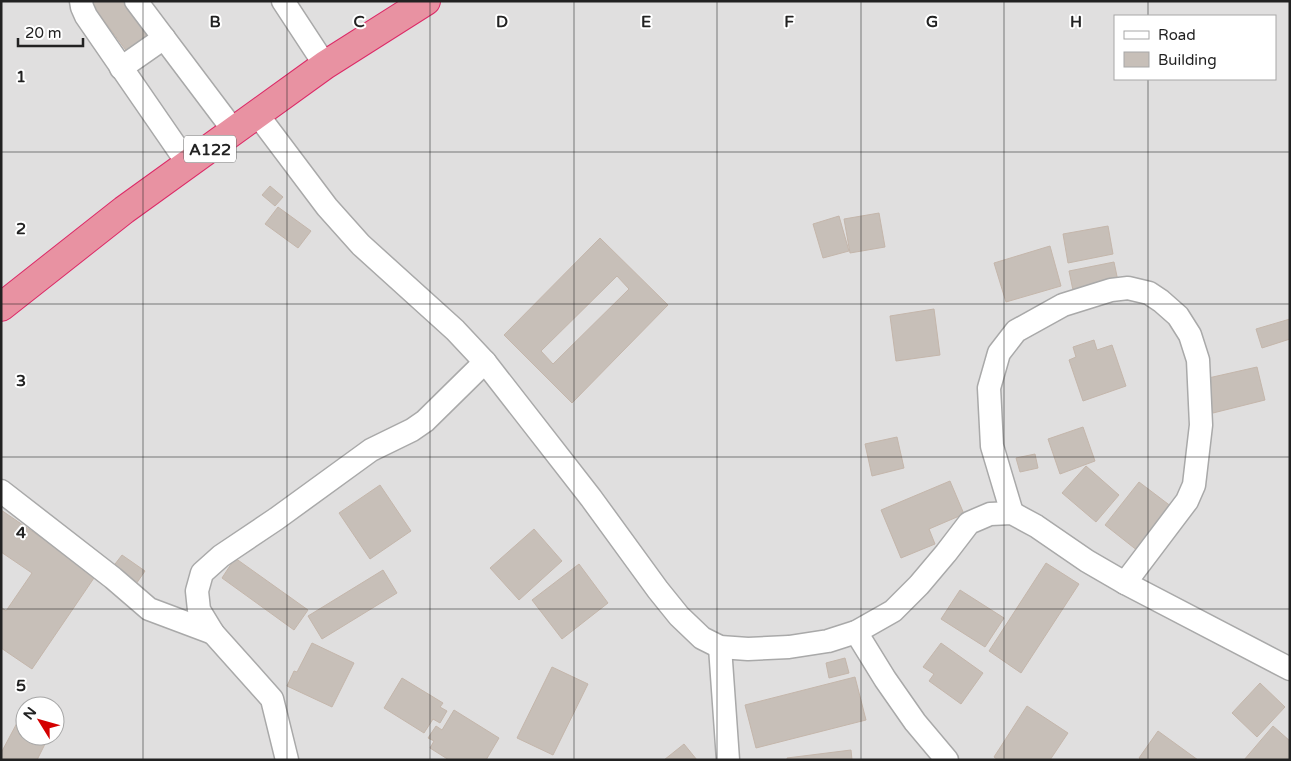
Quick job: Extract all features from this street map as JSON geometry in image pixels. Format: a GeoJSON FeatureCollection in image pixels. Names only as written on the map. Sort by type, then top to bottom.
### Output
{"type":"FeatureCollection","features":[{"type":"Feature","properties":{"kind":"highway","name":"A122"},"geometry":{"type":"LineString","coordinates":[[1,307],[124,210],[257,114],[326,65],[426,1]]}},
{"type":"Feature","properties":{"kind":"street"},"geometry":{"type":"LineString","coordinates":[[81,1],[86,16],[188,164]]}},
{"type":"Feature","properties":{"kind":"street"},"geometry":{"type":"LineString","coordinates":[[136,1],[234,131]]}},
{"type":"Feature","properties":{"kind":"street"},"geometry":{"type":"LineString","coordinates":[[283,1],[326,65]]}},
{"type":"Feature","properties":{"kind":"street"},"geometry":{"type":"LineString","coordinates":[[121,68],[164,38]]}},
{"type":"Feature","properties":{"kind":"street"},"geometry":{"type":"LineString","coordinates":[[257,114],[327,207],[355,238],[455,330],[485,362],[591,498],[658,590],[679,616],[702,638],[720,647],[748,649],[789,647],[828,641],[856,632],[893,611],[919,585],[969,523],[990,514],[1012,514],[1036,526],[1087,561],[1124,583],[1290,668]]}},
{"type":"Feature","properties":{"kind":"street"},"geometry":{"type":"LineString","coordinates":[[1012,514],[992,446],[989,388],[999,353],[1016,331],[1063,305],[1111,290],[1128,288],[1149,293],[1161,300],[1178,316],[1190,335],[1198,360],[1201,425],[1194,485],[1187,500],[1124,583]]}},
{"type":"Feature","properties":{"kind":"street"},"geometry":{"type":"LineString","coordinates":[[287,760],[272,698],[213,633],[199,610],[197,591],[202,573],[221,556],[276,519],[371,450],[412,430],[425,421],[485,362]]}},
{"type":"Feature","properties":{"kind":"street"},"geometry":{"type":"LineString","coordinates":[[1,491],[113,578],[149,609],[213,633]]}},
{"type":"Feature","properties":{"kind":"street"},"geometry":{"type":"LineString","coordinates":[[856,632],[914,722],[947,760]]}},
{"type":"Feature","properties":{"kind":"street"},"geometry":{"type":"LineString","coordinates":[[720,647],[728,760]]}},
{"type":"Feature","properties":{"kind":"shaded area"},"geometry":{"type":"Polygon","coordinates":[[[1,1],[1290,1],[1290,760],[1,760],[1,1]]]}},
{"type":"Feature","properties":{"kind":"building"},"geometry":{"type":"Polygon","coordinates":[[[94,1],[131,1],[154,34],[128,53],[91,3],[94,1]]]}},
{"type":"Feature","properties":{"kind":"building"},"geometry":{"type":"Polygon","coordinates":[[[270,186],[283,197],[275,206],[262,195],[270,186]]]}},
{"type":"Feature","properties":{"kind":"building"},"geometry":{"type":"Polygon","coordinates":[[[278,207],[311,231],[298,248],[265,224],[278,207]]]}},
{"type":"Feature","properties":{"kind":"building"},"geometry":{"type":"Polygon","coordinates":[[[879,213],[885,247],[850,253],[844,219],[879,213]]]}},
{"type":"Feature","properties":{"kind":"building"},"geometry":{"type":"Polygon","coordinates":[[[839,216],[849,251],[823,258],[813,224],[839,216]]]}},
{"type":"Feature","properties":{"kind":"building"},"geometry":{"type":"Polygon","coordinates":[[[1108,226],[1113,254],[1068,263],[1063,234],[1108,226]]]}},
{"type":"Feature","properties":{"kind":"building"},"geometry":{"type":"Polygon","coordinates":[[[600,238],[668,305],[572,403],[504,335],[600,238]],[[617,276],[541,351],[553,364],[629,289],[617,276]]]}},
{"type":"Feature","properties":{"kind":"building"},"geometry":{"type":"Polygon","coordinates":[[[1050,246],[1061,286],[1006,302],[994,263],[1050,246]]]}},
{"type":"Feature","properties":{"kind":"building"},"geometry":{"type":"Polygon","coordinates":[[[1114,262],[1119,286],[1074,295],[1069,271],[1114,262]]]}},
{"type":"Feature","properties":{"kind":"building"},"geometry":{"type":"Polygon","coordinates":[[[934,309],[940,355],[896,361],[890,316],[934,309]]]}},
{"type":"Feature","properties":{"kind":"building"},"geometry":{"type":"Polygon","coordinates":[[[1290,319],[1290,339],[1262,348],[1256,329],[1290,319]]]}},
{"type":"Feature","properties":{"kind":"building"},"geometry":{"type":"Polygon","coordinates":[[[1094,340],[1097,350],[1112,345],[1126,386],[1083,401],[1069,360],[1076,357],[1073,347],[1094,340]]]}},
{"type":"Feature","properties":{"kind":"building"},"geometry":{"type":"Polygon","coordinates":[[[1257,367],[1265,400],[1213,413],[1204,379],[1257,367]]]}},
{"type":"Feature","properties":{"kind":"building"},"geometry":{"type":"Polygon","coordinates":[[[1083,427],[1095,461],[1060,474],[1048,439],[1083,427]]]}},
{"type":"Feature","properties":{"kind":"building"},"geometry":{"type":"Polygon","coordinates":[[[897,437],[904,468],[872,476],[865,444],[897,437]]]}},
{"type":"Feature","properties":{"kind":"building"},"geometry":{"type":"Polygon","coordinates":[[[1035,454],[1038,468],[1020,472],[1016,458],[1035,454]]]}},
{"type":"Feature","properties":{"kind":"building"},"geometry":{"type":"Polygon","coordinates":[[[1086,466],[1119,495],[1096,522],[1062,493],[1086,466]]]}},
{"type":"Feature","properties":{"kind":"building"},"geometry":{"type":"Polygon","coordinates":[[[950,481],[964,514],[929,529],[935,544],[901,558],[881,510],[950,481]]]}},
{"type":"Feature","properties":{"kind":"building"},"geometry":{"type":"Polygon","coordinates":[[[1139,482],[1172,507],[1138,551],[1105,525],[1139,482]]]}},
{"type":"Feature","properties":{"kind":"building"},"geometry":{"type":"Polygon","coordinates":[[[380,485],[411,531],[370,559],[339,513],[380,485]]]}},
{"type":"Feature","properties":{"kind":"building"},"geometry":{"type":"Polygon","coordinates":[[[1,510],[96,575],[32,669],[1,648],[1,607],[6,611],[32,573],[1,552],[1,510]]]}},
{"type":"Feature","properties":{"kind":"building"},"geometry":{"type":"Polygon","coordinates":[[[534,529],[562,561],[519,600],[490,568],[534,529]]]}},
{"type":"Feature","properties":{"kind":"building"},"geometry":{"type":"Polygon","coordinates":[[[122,555],[145,571],[136,584],[112,568],[122,555]]]}},
{"type":"Feature","properties":{"kind":"building"},"geometry":{"type":"Polygon","coordinates":[[[235,558],[308,610],[294,630],[222,578],[235,558]]]}},
{"type":"Feature","properties":{"kind":"building"},"geometry":{"type":"Polygon","coordinates":[[[1046,563],[1079,584],[1021,673],[989,651],[1046,563]]]}},
{"type":"Feature","properties":{"kind":"building"},"geometry":{"type":"Polygon","coordinates":[[[579,564],[608,603],[562,639],[532,600],[579,564]]]}},
{"type":"Feature","properties":{"kind":"building"},"geometry":{"type":"Polygon","coordinates":[[[383,570],[397,593],[322,639],[308,616],[383,570]]]}},
{"type":"Feature","properties":{"kind":"building"},"geometry":{"type":"Polygon","coordinates":[[[960,590],[1004,618],[985,647],[941,619],[960,590]]]}},
{"type":"Feature","properties":{"kind":"building"},"geometry":{"type":"Polygon","coordinates":[[[312,643],[354,663],[332,707],[287,686],[294,671],[297,672],[312,643]]]}},
{"type":"Feature","properties":{"kind":"building"},"geometry":{"type":"Polygon","coordinates":[[[941,643],[983,673],[961,704],[929,681],[934,674],[923,667],[941,643]]]}},
{"type":"Feature","properties":{"kind":"building"},"geometry":{"type":"Polygon","coordinates":[[[845,658],[849,673],[829,678],[826,663],[845,658]]]}},
{"type":"Feature","properties":{"kind":"building"},"geometry":{"type":"Polygon","coordinates":[[[552,667],[588,684],[553,755],[517,738],[552,667]]]}},
{"type":"Feature","properties":{"kind":"building"},"geometry":{"type":"Polygon","coordinates":[[[855,677],[866,720],[756,748],[745,705],[855,677]]]}},
{"type":"Feature","properties":{"kind":"building"},"geometry":{"type":"Polygon","coordinates":[[[402,678],[443,703],[440,707],[447,711],[440,723],[433,719],[424,733],[384,708],[402,678]]]}},
{"type":"Feature","properties":{"kind":"building"},"geometry":{"type":"Polygon","coordinates":[[[1260,683],[1285,707],[1257,737],[1232,713],[1260,683]]]}},
{"type":"Feature","properties":{"kind":"building"},"geometry":{"type":"Polygon","coordinates":[[[1027,706],[1068,733],[1050,760],[998,760],[994,757],[1027,706]]]}},
{"type":"Feature","properties":{"kind":"building"},"geometry":{"type":"Polygon","coordinates":[[[454,710],[499,738],[486,760],[449,760],[430,748],[434,741],[428,738],[436,726],[442,730],[454,710]]]}},
{"type":"Feature","properties":{"kind":"building"},"geometry":{"type":"Polygon","coordinates":[[[1273,726],[1290,741],[1290,760],[1244,760],[1273,726]]]}},
{"type":"Feature","properties":{"kind":"building"},"geometry":{"type":"Polygon","coordinates":[[[15,727],[15,746],[44,746],[37,760],[1,760],[1,753],[15,727]]]}},
{"type":"Feature","properties":{"kind":"building"},"geometry":{"type":"Polygon","coordinates":[[[1158,731],[1198,760],[1141,760],[1139,758],[1158,731]]]}},
{"type":"Feature","properties":{"kind":"building"},"geometry":{"type":"Polygon","coordinates":[[[684,744],[697,760],[664,760],[684,744]]]}},
{"type":"Feature","properties":{"kind":"building"},"geometry":{"type":"Polygon","coordinates":[[[851,750],[852,760],[787,760],[787,758],[851,750]]]}}]}
